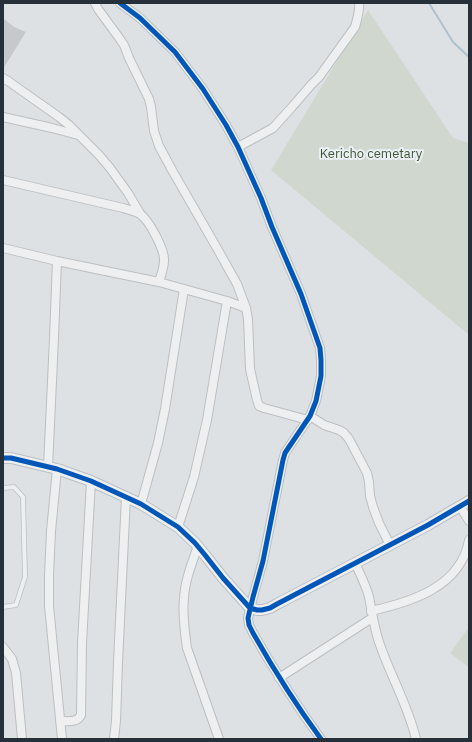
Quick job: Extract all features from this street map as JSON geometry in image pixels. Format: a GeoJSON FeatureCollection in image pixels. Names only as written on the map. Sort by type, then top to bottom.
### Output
{"type":"FeatureCollection","features":[{"type":"Feature","properties":{"kind":"street"},"geometry":{"type":"LineString","coordinates":[[95,3],[124,45],[149,99],[154,131],[159,146],[237,284],[246,308],[248,320],[250,369],[253,388],[258,404],[264,408],[309,418],[324,426],[344,433],[349,439],[367,473],[373,507],[390,545]]}},
{"type":"Feature","properties":{"kind":"street"},"geometry":{"type":"LineString","coordinates":[[120,3],[140,18],[176,52],[226,125],[261,198],[301,294],[320,348],[321,376],[317,395],[309,418],[285,453],[263,561],[248,618],[249,626],[279,678],[322,739]]}},
{"type":"Feature","properties":{"kind":"street"},"geometry":{"type":"LineString","coordinates":[[238,148],[273,128],[319,77],[355,27],[359,3]]}},
{"type":"Feature","properties":{"kind":"street"},"geometry":{"type":"LineString","coordinates":[[3,78],[69,125],[99,154],[110,168],[157,238],[163,251],[164,267],[160,282]]}},
{"type":"Feature","properties":{"kind":"street"},"geometry":{"type":"LineString","coordinates":[[3,118],[79,135]]}},
{"type":"Feature","properties":{"kind":"street"},"geometry":{"type":"LineString","coordinates":[[3,180],[123,208],[142,215]]}},
{"type":"Feature","properties":{"kind":"street"},"geometry":{"type":"LineString","coordinates":[[3,248],[57,261],[160,282],[227,301],[246,308]]}},
{"type":"Feature","properties":{"kind":"street"},"geometry":{"type":"LineString","coordinates":[[57,261],[49,576],[50,622],[62,739]]}},
{"type":"Feature","properties":{"kind":"street"},"geometry":{"type":"LineString","coordinates":[[141,504],[158,443],[184,289]]}},
{"type":"Feature","properties":{"kind":"street"},"geometry":{"type":"LineString","coordinates":[[178,527],[194,477],[207,420],[227,301]]}},
{"type":"Feature","properties":{"kind":"street"},"geometry":{"type":"LineString","coordinates":[[3,458],[11,458],[52,468],[91,481],[141,504],[178,527],[198,546],[223,578],[250,608],[257,610],[270,608],[465,504],[469,522]]}},
{"type":"Feature","properties":{"kind":"street"},"geometry":{"type":"LineString","coordinates":[[60,721],[77,720],[81,715],[82,643],[91,481]]}},
{"type":"Feature","properties":{"kind":"street"},"geometry":{"type":"LineString","coordinates":[[114,739],[126,497]]}},
{"type":"Feature","properties":{"kind":"street"},"geometry":{"type":"LineString","coordinates":[[279,678],[372,614],[421,596],[442,584],[450,577],[461,563],[468,550],[469,540]]}},
{"type":"Feature","properties":{"kind":"street"},"geometry":{"type":"LineString","coordinates":[[198,546],[189,571],[184,598],[185,633],[187,648],[218,739]]}},
{"type":"Feature","properties":{"kind":"street"},"geometry":{"type":"LineString","coordinates":[[354,563],[364,582],[369,597],[379,642],[414,728],[416,739]]}},
{"type":"Feature","properties":{"kind":"street"},"geometry":{"type":"LineString","coordinates":[[3,647],[12,659],[15,666],[22,739]]}},
{"type":"Feature","properties":{"kind":"lane"},"geometry":{"type":"LineString","coordinates":[[3,488],[14,487],[23,497],[25,577],[16,605],[3,607]]}},
{"type":"Feature","properties":{"kind":"green space","name":"Kericho cemetary"},"geometry":{"type":"Polygon","coordinates":[[[368,10],[453,138],[469,143],[469,335],[271,170],[368,10]]]}},
{"type":"Feature","properties":{"kind":"green space"},"geometry":{"type":"Polygon","coordinates":[[[469,627],[469,667],[450,653],[469,627]]]}},
{"type":"Feature","properties":{"kind":"building"},"geometry":{"type":"Polygon","coordinates":[[[3,18],[14,27],[26,32],[3,69],[3,18]]]}},
{"type":"Feature","properties":{"kind":"waterway"},"geometry":{"type":"LineString","coordinates":[[429,3],[453,42],[469,57]]}},
{"type":"Feature","properties":{"kind":"cycle path"},"geometry":{"type":"LineString","coordinates":[[120,3],[140,18],[175,52],[203,89],[226,125],[238,147],[261,198],[301,294],[320,348],[321,376],[316,401],[310,416],[285,453],[263,561],[248,618],[249,625],[269,660],[321,739]]}},
{"type":"Feature","properties":{"kind":"cycle path"},"geometry":{"type":"LineString","coordinates":[[3,458],[11,458],[57,469],[91,481],[141,504],[178,527],[195,543],[223,578],[250,608],[257,610],[270,608],[428,525],[469,501]]}}]}
